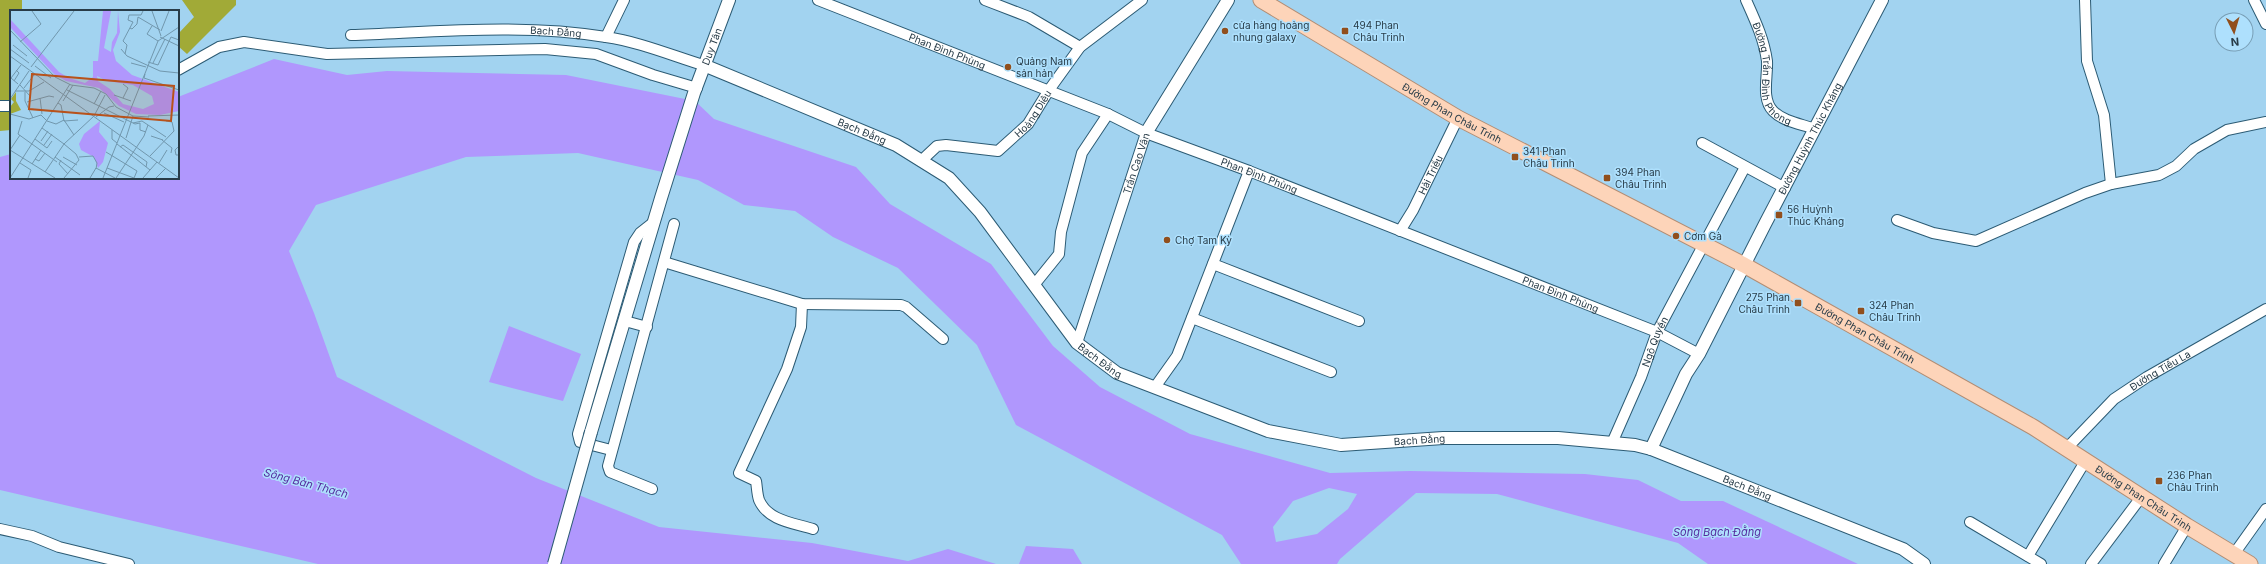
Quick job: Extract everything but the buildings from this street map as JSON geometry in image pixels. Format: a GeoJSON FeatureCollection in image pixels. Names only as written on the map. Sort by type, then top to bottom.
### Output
{"type":"FeatureCollection","features":[{"type":"Feature","properties":{"kind":"main road","name":"Đường Phan Châu Trinh"},"geometry":{"type":"LineString","coordinates":[[1261,0],[1458,118],[1744,265],[2033,427],[2187,526],[2250,564]]}},
{"type":"Feature","properties":{"kind":"street"},"geometry":{"type":"LineString","coordinates":[[606,37],[624,0]]}},
{"type":"Feature","properties":{"kind":"street","name":"Duy Tân"},"geometry":{"type":"LineString","coordinates":[[554,564],[661,198],[695,90],[706,66],[729,0]]}},
{"type":"Feature","properties":{"kind":"street","name":"Phan Đình Phùng"},"geometry":{"type":"LineString","coordinates":[[818,0],[1049,90],[1108,114],[1146,133],[1249,171],[1657,332],[1699,354]]}},
{"type":"Feature","properties":{"kind":"street"},"geometry":{"type":"LineString","coordinates":[[985,0],[1029,17],[1080,47]]}},
{"type":"Feature","properties":{"kind":"street","name":"Hoàng Diệu"},"geometry":{"type":"LineString","coordinates":[[921,161],[937,146],[954,145],[998,151],[1028,124],[1049,90],[1080,47],[1142,0]]}},
{"type":"Feature","properties":{"kind":"street","name":"Trần Cao Vân"},"geometry":{"type":"LineString","coordinates":[[1077,343],[1146,133],[1228,0]]}},
{"type":"Feature","properties":{"kind":"street","name":"Đường Trần Đình Phong"},"geometry":{"type":"LineString","coordinates":[[1746,0],[1761,34],[1767,62],[1767,96],[1772,110],[1783,118],[1815,129]]}},
{"type":"Feature","properties":{"kind":"street","name":"Đường Huỳnh Thúc Kháng"},"geometry":{"type":"LineString","coordinates":[[1651,449],[1686,374],[1699,354],[1882,0]]}},
{"type":"Feature","properties":{"kind":"street"},"geometry":{"type":"LineString","coordinates":[[2085,0],[2087,61],[2104,115],[2111,184]]}},
{"type":"Feature","properties":{"kind":"street"},"geometry":{"type":"LineString","coordinates":[[2254,0],[2266,24]]}},
{"type":"Feature","properties":{"kind":"street","name":"Bạch Đằng"},"geometry":{"type":"LineString","coordinates":[[351,35],[515,30],[606,37],[706,66],[896,145],[948,178],[980,212],[1077,343],[1117,373],[1268,431],[1341,445],[1451,438],[1558,438],[1612,443],[1651,449],[1896,546],[1924,564]]}},
{"type":"Feature","properties":{"kind":"street"},"geometry":{"type":"LineString","coordinates":[[179,69],[219,47],[244,42],[327,54],[545,49],[596,54],[695,90]]}},
{"type":"Feature","properties":{"kind":"street"},"geometry":{"type":"LineString","coordinates":[[1034,285],[1059,254],[1061,232],[1082,153],[1108,114]]}},
{"type":"Feature","properties":{"kind":"street","name":"Hải Triều"},"geometry":{"type":"LineString","coordinates":[[1400,231],[1414,210],[1458,118]]}},
{"type":"Feature","properties":{"kind":"street"},"geometry":{"type":"LineString","coordinates":[[1897,220],[1933,234],[1976,241],[2085,193],[2111,184],[2159,174],[2176,166],[2194,149],[2227,130],[2266,122]]}},
{"type":"Feature","properties":{"kind":"street"},"geometry":{"type":"LineString","coordinates":[[1702,143],[1785,188]]}},
{"type":"Feature","properties":{"kind":"street","name":"Ngô Quyền"},"geometry":{"type":"LineString","coordinates":[[1612,443],[1641,377],[1657,332],[1745,167]]}},
{"type":"Feature","properties":{"kind":"street"},"geometry":{"type":"LineString","coordinates":[[1155,387],[1177,356],[1249,171]]}},
{"type":"Feature","properties":{"kind":"street"},"geometry":{"type":"LineString","coordinates":[[611,450],[580,442],[578,434],[634,242],[640,233],[654,222]]}},
{"type":"Feature","properties":{"kind":"street"},"geometry":{"type":"LineString","coordinates":[[652,489],[610,472],[608,466],[611,450],[647,327],[674,224]]}},
{"type":"Feature","properties":{"kind":"street"},"geometry":{"type":"LineString","coordinates":[[664,262],[802,304],[901,305],[906,307],[942,338]]}},
{"type":"Feature","properties":{"kind":"street"},"geometry":{"type":"LineString","coordinates":[[1213,264],[1359,321]]}},
{"type":"Feature","properties":{"kind":"street"},"geometry":{"type":"LineString","coordinates":[[802,304],[801,327],[787,369],[739,473],[756,481],[759,500],[768,511],[779,520],[812,529]]}},
{"type":"Feature","properties":{"kind":"street","name":"Đường Tiểu La"},"geometry":{"type":"LineString","coordinates":[[2067,448],[2114,399],[2147,377],[2266,309]]}},
{"type":"Feature","properties":{"kind":"street"},"geometry":{"type":"LineString","coordinates":[[1192,318],[1331,372]]}},
{"type":"Feature","properties":{"kind":"street"},"geometry":{"type":"LineString","coordinates":[[625,321],[647,327]]}},
{"type":"Feature","properties":{"kind":"street"},"geometry":{"type":"LineString","coordinates":[[2028,556],[2086,460]]}},
{"type":"Feature","properties":{"kind":"street"},"geometry":{"type":"LineString","coordinates":[[2091,564],[2142,496]]}},
{"type":"Feature","properties":{"kind":"street"},"geometry":{"type":"LineString","coordinates":[[2234,554],[2266,509]]}},
{"type":"Feature","properties":{"kind":"street"},"geometry":{"type":"LineString","coordinates":[[1970,522],[2041,564]]}},
{"type":"Feature","properties":{"kind":"street"},"geometry":{"type":"LineString","coordinates":[[2164,564],[2187,526]]}},
{"type":"Feature","properties":{"kind":"street"},"geometry":{"type":"LineString","coordinates":[[0,529],[32,536],[59,547],[129,564]]}},
{"type":"Feature","properties":{"kind":"green space"},"geometry":{"type":"Polygon","coordinates":[[[0,0],[22,0],[22,10],[10,10],[10,130],[0,131],[0,0]]]}},
{"type":"Feature","properties":{"kind":"green space"},"geometry":{"type":"Polygon","coordinates":[[[182,0],[236,0],[236,5],[187,54],[179,47],[179,33],[194,17],[182,0]]]}},
{"type":"Feature","properties":{"kind":"water"},"geometry":{"type":"Polygon","coordinates":[[[274,59],[347,75],[387,71],[566,75],[695,101],[714,119],[856,167],[890,204],[991,264],[1053,346],[1100,387],[1190,434],[1330,473],[1410,471],[1585,474],[1638,480],[1681,501],[1723,501],[1858,564],[1708,564],[1678,543],[1497,494],[1416,493],[1340,559],[1337,564],[1241,564],[1222,535],[1016,425],[977,345],[898,268],[833,237],[795,211],[744,205],[698,180],[578,153],[466,157],[316,205],[289,251],[314,313],[337,377],[536,478],[659,527],[812,543],[908,561],[948,549],[996,564],[318,564],[0,490],[0,157],[10,154],[10,179],[179,179],[179,97],[274,59]],[[1329,488],[1293,501],[1273,527],[1276,542],[1317,534],[1348,509],[1357,494],[1329,488]]]}},
{"type":"Feature","properties":{"kind":"water"},"geometry":{"type":"Polygon","coordinates":[[[509,326],[581,354],[563,401],[489,382],[509,326]]]}},
{"type":"Feature","properties":{"kind":"water"},"geometry":{"type":"Polygon","coordinates":[[[1026,546],[1073,549],[1082,564],[1019,564],[1026,546]]]}},
{"type":"Feature","properties":{"kind":"place","name":"cửa hàng hoàng nhung galaxy"},"geometry":{"type":"Point","coordinates":[1225,31]}},
{"type":"Feature","properties":{"kind":"place","name":"494 Phan Châu Trinh"},"geometry":{"type":"Point","coordinates":[1345,31]}},
{"type":"Feature","properties":{"kind":"place","name":"Quảng Nam sản hản"},"geometry":{"type":"Point","coordinates":[1008,67]}},
{"type":"Feature","properties":{"kind":"place","name":"341 Phan Châu Trinh"},"geometry":{"type":"Point","coordinates":[1515,157]}},
{"type":"Feature","properties":{"kind":"place","name":"394 Phan Châu Trinh"},"geometry":{"type":"Point","coordinates":[1607,178]}},
{"type":"Feature","properties":{"kind":"place","name":"56 Huỳnh Thúc Kháng"},"geometry":{"type":"Point","coordinates":[1779,215]}},
{"type":"Feature","properties":{"kind":"place","name":"Cơm Gà"},"geometry":{"type":"Point","coordinates":[1676,236]}},
{"type":"Feature","properties":{"kind":"place","name":"Chợ Tam Kỳ"},"geometry":{"type":"Point","coordinates":[1167,240]}},
{"type":"Feature","properties":{"kind":"place","name":"275 Phan Châu Trinh"},"geometry":{"type":"Point","coordinates":[1798,303]}},
{"type":"Feature","properties":{"kind":"place","name":"324 Phan Châu Trinh"},"geometry":{"type":"Point","coordinates":[1861,311]}},
{"type":"Feature","properties":{"kind":"place","name":"236 Phan Châu Trinh"},"geometry":{"type":"Point","coordinates":[2159,481]}},
{"type":"Feature","properties":{"kind":"water label","name":"Sông Bàn Thạch"},"geometry":{"type":"Point","coordinates":[306,483]}},
{"type":"Feature","properties":{"kind":"water label","name":"Sông Bạch Đằng"},"geometry":{"type":"Point","coordinates":[1717,532]}}]}
